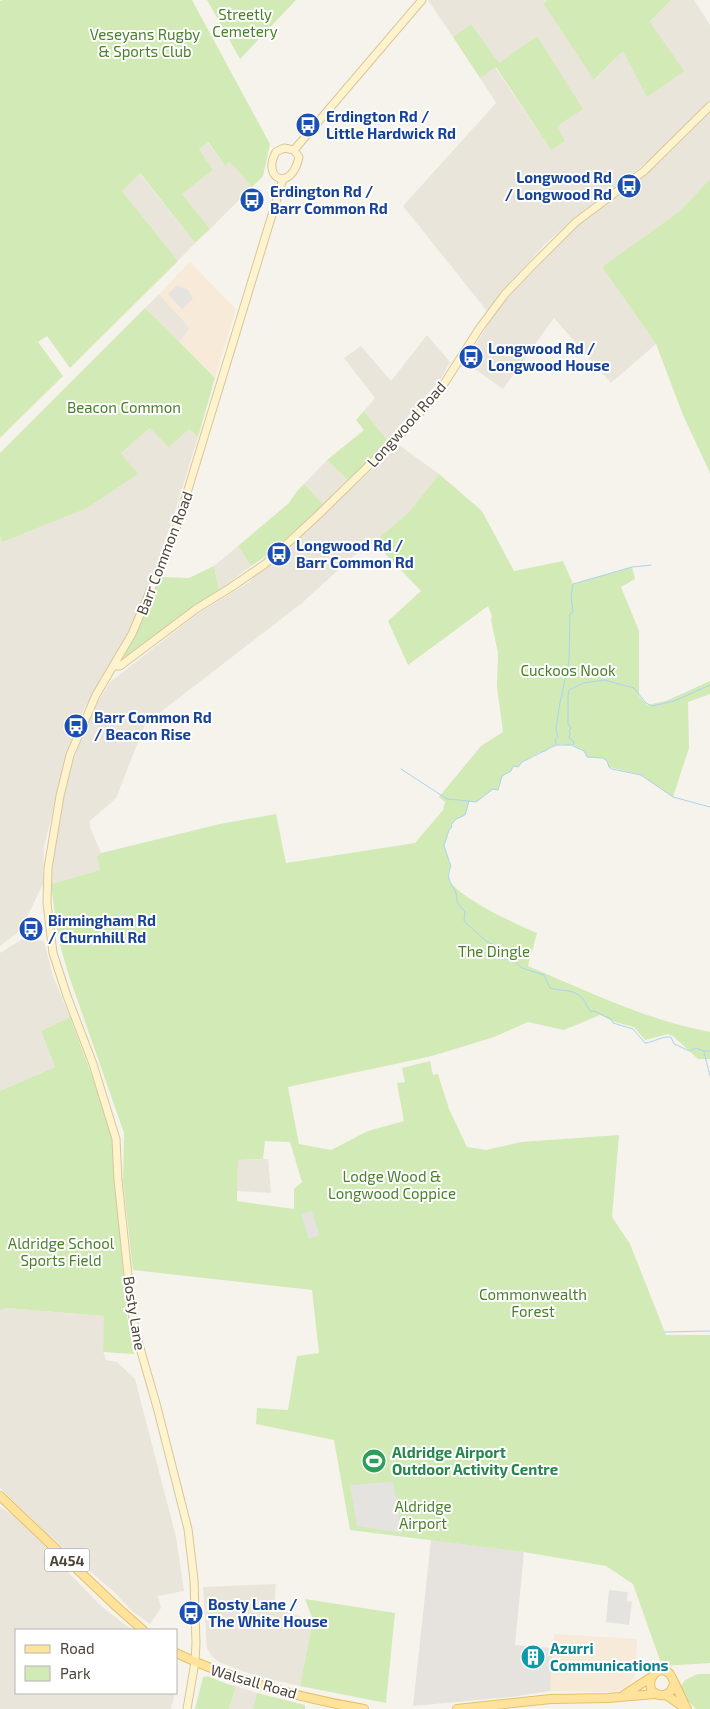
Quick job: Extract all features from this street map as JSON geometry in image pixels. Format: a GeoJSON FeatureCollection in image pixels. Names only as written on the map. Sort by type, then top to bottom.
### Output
{"type":"FeatureCollection","features":[{"type":"Feature","properties":{"kind":"main road"},"geometry":{"type":"LineString","coordinates":[[294,150],[422,0]]}},
{"type":"Feature","properties":{"kind":"main road","name":"Longwood Road"},"geometry":{"type":"LineString","coordinates":[[114,666],[120,666],[196,609],[250,574],[316,517],[401,434],[440,390],[479,329],[505,294],[576,222],[644,171],[710,106]]}},
{"type":"Feature","properties":{"kind":"main road"},"geometry":{"type":"LineString","coordinates":[[280,149],[294,150],[298,157],[296,169],[289,178],[277,177],[271,169],[273,157],[280,149]]}},
{"type":"Feature","properties":{"kind":"main road","name":"Barr Common Road"},"geometry":{"type":"LineString","coordinates":[[48,921],[48,868],[70,755],[96,695],[132,634],[175,532],[283,179]]}},
{"type":"Feature","properties":{"kind":"main road","name":"Bosty Lane"},"geometry":{"type":"LineString","coordinates":[[48,921],[53,953],[93,1064],[116,1139],[120,1199],[132,1313],[188,1529],[194,1580],[195,1662],[187,1709]]}},
{"type":"Feature","properties":{"kind":"main road","name":"A454"},"geometry":{"type":"LineString","coordinates":[[0,1496],[142,1629]]}},
{"type":"Feature","properties":{"kind":"main road","name":"Walsall Road"},"geometry":{"type":"LineString","coordinates":[[178,1654],[254,1684],[364,1709]]}},
{"type":"Feature","properties":{"kind":"main road"},"geometry":{"type":"LineString","coordinates":[[622,1696],[656,1672],[665,1671],[672,1676],[686,1709]]}},
{"type":"Feature","properties":{"kind":"main road"},"geometry":{"type":"LineString","coordinates":[[650,1678],[650,1686],[655,1694]]}},
{"type":"Feature","properties":{"kind":"main road"},"geometry":{"type":"LineString","coordinates":[[457,1709],[551,1699],[608,1698],[655,1694],[660,1696],[666,1695],[672,1690],[674,1683]]}},
{"type":"Feature","properties":{"kind":"main road"},"geometry":{"type":"LineString","coordinates":[[666,1695],[686,1709]]}},
{"type":"Feature","properties":{"kind":"shaded area"},"geometry":{"type":"Polygon","coordinates":[[[428,0],[547,0],[543,2],[595,80],[671,0],[694,0],[710,25],[710,101],[661,151],[572,220],[544,245],[487,311],[403,206],[496,103],[480,78],[495,67],[551,150],[556,126],[537,36],[499,63],[471,24],[453,37],[428,0]]]}},
{"type":"Feature","properties":{"kind":"shaded area"},"geometry":{"type":"Polygon","coordinates":[[[710,110],[710,179],[681,210],[602,267],[656,344],[611,383],[554,318],[503,389],[465,362],[499,307],[521,280],[577,225],[646,173],[710,110]]]}},
{"type":"Feature","properties":{"kind":"shaded area"},"geometry":{"type":"Polygon","coordinates":[[[207,142],[225,166],[230,162],[252,187],[210,229],[182,194],[213,170],[199,149],[207,142]]]}},
{"type":"Feature","properties":{"kind":"shaded area"},"geometry":{"type":"Polygon","coordinates":[[[139,173],[195,243],[178,261],[122,191],[139,173]]]}},
{"type":"Feature","properties":{"kind":"shaded area"},"geometry":{"type":"Polygon","coordinates":[[[190,262],[236,309],[215,378],[179,343],[190,328],[159,294],[190,262]]]}},
{"type":"Feature","properties":{"kind":"shaded area"},"geometry":{"type":"Polygon","coordinates":[[[177,285],[188,290],[193,299],[182,309],[168,294],[177,285]]]}},
{"type":"Feature","properties":{"kind":"shaded area"},"geometry":{"type":"Polygon","coordinates":[[[159,294],[190,328],[179,343],[145,308],[159,294]]]}},
{"type":"Feature","properties":{"kind":"shaded area"},"geometry":{"type":"Polygon","coordinates":[[[427,335],[450,362],[440,380],[387,440],[364,411],[375,398],[344,358],[361,346],[391,381],[427,335]]]}},
{"type":"Feature","properties":{"kind":"shaded area"},"geometry":{"type":"Polygon","coordinates":[[[150,428],[189,429],[198,437],[173,518],[143,603],[112,666],[84,708],[67,753],[44,847],[43,884],[24,923],[17,933],[0,946],[0,537],[2,542],[138,474],[121,453],[150,428]]]}},
{"type":"Feature","properties":{"kind":"shaded area"},"geometry":{"type":"Polygon","coordinates":[[[399,445],[439,474],[409,512],[374,542],[358,552],[302,603],[145,724],[116,798],[90,821],[90,827],[101,853],[97,856],[100,870],[51,884],[55,844],[69,773],[84,730],[110,682],[196,615],[249,582],[399,445]]]}},
{"type":"Feature","properties":{"kind":"shaded area"},"geometry":{"type":"Polygon","coordinates":[[[327,460],[349,481],[324,505],[304,484],[327,460]]]}},
{"type":"Feature","properties":{"kind":"shaded area"},"geometry":{"type":"Polygon","coordinates":[[[238,546],[251,566],[219,591],[214,566],[238,546]]]}},
{"type":"Feature","properties":{"kind":"shaded area"},"geometry":{"type":"Polygon","coordinates":[[[24,938],[44,941],[53,976],[70,1017],[41,1031],[55,1067],[0,1091],[0,953],[24,938]]]}},
{"type":"Feature","properties":{"kind":"shaded area"},"geometry":{"type":"Polygon","coordinates":[[[268,1159],[271,1193],[237,1191],[238,1160],[268,1159]]]}},
{"type":"Feature","properties":{"kind":"shaded area"},"geometry":{"type":"Polygon","coordinates":[[[312,1211],[319,1235],[309,1239],[301,1214],[312,1211]]]}},
{"type":"Feature","properties":{"kind":"shaded area"},"geometry":{"type":"Polygon","coordinates":[[[5,1308],[105,1316],[103,1351],[106,1360],[117,1362],[135,1379],[176,1537],[184,1591],[158,1596],[161,1608],[150,1624],[132,1611],[113,1591],[45,1532],[0,1488],[0,1310],[5,1308]]]}},
{"type":"Feature","properties":{"kind":"shaded area","name":"Aldridge Airport"},"geometry":{"type":"Polygon","coordinates":[[[393,1482],[402,1533],[357,1526],[350,1485],[393,1482]]]}},
{"type":"Feature","properties":{"kind":"shaded area"},"geometry":{"type":"Polygon","coordinates":[[[0,1507],[16,1517],[67,1567],[66,1570],[100,1605],[131,1629],[15,1629],[15,1694],[175,1694],[171,1709],[0,1709],[0,1507]]]}},
{"type":"Feature","properties":{"kind":"shaded area"},"geometry":{"type":"Polygon","coordinates":[[[431,1540],[524,1552],[515,1645],[553,1648],[550,1691],[511,1697],[413,1706],[431,1540]]]}},
{"type":"Feature","properties":{"kind":"shaded area"},"geometry":{"type":"Polygon","coordinates":[[[276,1584],[274,1609],[313,1620],[300,1686],[256,1676],[219,1662],[212,1657],[207,1648],[203,1587],[276,1584]]]}},
{"type":"Feature","properties":{"kind":"shaded area"},"geometry":{"type":"Polygon","coordinates":[[[609,1590],[628,1592],[627,1601],[632,1602],[629,1625],[606,1622],[609,1590]]]}},
{"type":"Feature","properties":{"kind":"shaded area"},"geometry":{"type":"Polygon","coordinates":[[[554,1634],[637,1639],[635,1675],[629,1686],[615,1692],[550,1691],[554,1634]]]}},
{"type":"Feature","properties":{"kind":"shaded area"},"geometry":{"type":"Polygon","coordinates":[[[519,1646],[550,1650],[546,1685],[515,1682],[517,1661],[524,1661],[524,1666],[532,1667],[533,1664],[545,1665],[546,1654],[518,1651],[519,1646]]]}},
{"type":"Feature","properties":{"kind":"shaded area"},"geometry":{"type":"Polygon","coordinates":[[[236,1686],[257,1693],[253,1709],[229,1709],[236,1686]]]}},
{"type":"Feature","properties":{"kind":"green space","name":"Veseyans Rugby & Sports Club"},"geometry":{"type":"Polygon","coordinates":[[[192,0],[270,144],[263,176],[252,187],[230,162],[225,166],[208,142],[199,149],[213,170],[182,194],[210,229],[195,243],[140,173],[122,191],[178,261],[70,368],[47,336],[38,342],[63,376],[0,438],[0,1],[192,0]]]}},
{"type":"Feature","properties":{"kind":"green space","name":"Streetly Cemetery"},"geometry":{"type":"Polygon","coordinates":[[[207,0],[296,0],[240,59],[207,0]]]}},
{"type":"Feature","properties":{"kind":"green space"},"geometry":{"type":"Polygon","coordinates":[[[547,0],[671,0],[650,22],[684,71],[647,97],[623,51],[594,80],[543,3],[547,0]]]}},
{"type":"Feature","properties":{"kind":"green space"},"geometry":{"type":"Polygon","coordinates":[[[471,24],[499,63],[537,36],[583,109],[557,126],[565,141],[551,150],[496,67],[480,78],[453,37],[471,24]]]}},
{"type":"Feature","properties":{"kind":"green space"},"geometry":{"type":"Polygon","coordinates":[[[710,179],[710,473],[683,415],[656,344],[602,267],[681,210],[710,179]]]}},
{"type":"Feature","properties":{"kind":"green space","name":"Beacon Common"},"geometry":{"type":"Polygon","coordinates":[[[145,308],[215,378],[198,437],[189,429],[169,447],[150,428],[121,453],[138,474],[87,508],[2,542],[0,537],[0,453],[145,308]]]}},
{"type":"Feature","properties":{"kind":"green space"},"geometry":{"type":"Polygon","coordinates":[[[364,411],[387,440],[349,481],[327,460],[364,430],[356,420],[364,411]]]}},
{"type":"Feature","properties":{"kind":"green space"},"geometry":{"type":"Polygon","coordinates":[[[439,474],[482,511],[514,571],[563,561],[573,584],[632,567],[635,579],[621,587],[639,631],[639,696],[647,705],[666,701],[710,681],[710,694],[688,702],[689,748],[673,797],[641,775],[609,767],[607,761],[603,758],[587,757],[584,751],[573,745],[561,744],[551,747],[545,752],[540,752],[522,762],[518,767],[513,766],[511,771],[502,776],[498,790],[493,789],[476,802],[469,801],[465,815],[456,819],[451,825],[452,827],[449,830],[444,846],[451,866],[448,877],[455,888],[476,903],[537,933],[528,966],[640,1012],[686,1027],[710,1032],[710,1059],[698,1059],[673,1036],[668,1034],[645,1040],[634,1027],[615,1022],[600,1015],[564,1030],[528,1022],[494,1037],[432,1056],[288,1087],[299,1144],[331,1150],[368,1131],[404,1121],[397,1083],[405,1082],[402,1068],[430,1061],[433,1075],[438,1074],[449,1109],[467,1147],[486,1150],[521,1142],[619,1135],[612,1217],[630,1244],[666,1335],[710,1335],[710,1663],[662,1666],[633,1584],[606,1566],[524,1552],[350,1530],[334,1440],[256,1424],[257,1408],[288,1410],[297,1356],[319,1353],[312,1290],[133,1270],[123,1181],[124,1133],[69,976],[58,938],[51,884],[100,870],[97,856],[101,853],[220,824],[276,814],[286,863],[415,843],[443,810],[445,802],[439,797],[481,746],[503,732],[497,687],[498,653],[491,620],[492,616],[488,606],[408,665],[388,621],[421,591],[374,542],[409,512],[439,474]],[[265,1141],[263,1159],[238,1160],[237,1201],[294,1209],[294,1189],[302,1182],[290,1142],[265,1141]]]}},
{"type":"Feature","properties":{"kind":"green space"},"geometry":{"type":"Polygon","coordinates":[[[304,484],[324,505],[266,556],[251,566],[238,546],[289,503],[304,484]]]}},
{"type":"Feature","properties":{"kind":"green space"},"geometry":{"type":"Polygon","coordinates":[[[214,566],[219,591],[193,606],[192,609],[125,658],[124,655],[162,577],[189,578],[214,566]]]}},
{"type":"Feature","properties":{"kind":"green space","name":"Aldridge School Sports Field"},"geometry":{"type":"Polygon","coordinates":[[[70,1017],[102,1103],[112,1139],[127,1316],[134,1354],[103,1352],[104,1316],[6,1308],[0,1310],[0,1091],[55,1067],[41,1031],[70,1017]]]}},
{"type":"Feature","properties":{"kind":"green space"},"geometry":{"type":"Polygon","coordinates":[[[305,1599],[395,1613],[386,1703],[300,1686],[313,1620],[305,1599]]]}},
{"type":"Feature","properties":{"kind":"green space"},"geometry":{"type":"Polygon","coordinates":[[[698,1674],[710,1674],[710,1709],[696,1709],[679,1689],[685,1680],[698,1674]]]}},
{"type":"Feature","properties":{"kind":"green space"},"geometry":{"type":"Polygon","coordinates":[[[207,1676],[236,1686],[229,1709],[195,1709],[203,1677],[207,1676]]]}},
{"type":"Feature","properties":{"kind":"green space"},"geometry":{"type":"Polygon","coordinates":[[[257,1693],[305,1705],[305,1709],[253,1709],[257,1693]]]}},
{"type":"Feature","properties":{"kind":"waterway"},"geometry":{"type":"LineString","coordinates":[[556,744],[559,708],[569,660],[573,584],[632,567],[651,565]]}},
{"type":"Feature","properties":{"kind":"waterway"},"geometry":{"type":"LineString","coordinates":[[710,685],[674,701],[652,706],[646,703],[634,688],[604,680],[583,683],[569,690],[568,724],[571,728],[569,738],[574,742],[573,745],[556,745],[522,762],[518,767],[513,766],[511,771],[502,776],[498,790],[493,789],[476,802],[469,801],[465,815],[456,819],[451,825],[452,827],[449,830],[444,846],[451,866],[449,872],[450,881],[457,896],[457,902],[465,912],[464,921],[486,941],[494,945],[503,958],[516,962],[522,968],[544,975],[550,988],[579,995],[591,1012],[594,1011],[611,1019],[613,1023],[633,1029],[645,1043],[664,1037],[671,1037],[674,1044],[690,1051],[696,1048],[710,1051]]}},
{"type":"Feature","properties":{"kind":"waterway"},"geometry":{"type":"LineString","coordinates":[[573,746],[584,751],[587,757],[603,758],[612,769],[641,775],[673,797],[710,807]]}},
{"type":"Feature","properties":{"kind":"waterway"},"geometry":{"type":"LineString","coordinates":[[401,769],[447,799],[469,801]]}},
{"type":"Feature","properties":{"kind":"waterway"},"geometry":{"type":"LineString","coordinates":[[704,1052],[710,1076]]}},
{"type":"Feature","properties":{"kind":"waterway"},"geometry":{"type":"LineString","coordinates":[[665,1332],[710,1331]]}},
{"type":"Feature","properties":{"kind":"place","name":"Erdington Rd / Little Hardwick Rd"},"geometry":{"type":"Point","coordinates":[308,125]}},
{"type":"Feature","properties":{"kind":"place","name":"Longwood Rd / Longwood Rd"},"geometry":{"type":"Point","coordinates":[629,186]}},
{"type":"Feature","properties":{"kind":"place","name":"Erdington Rd / Barr Common Rd"},"geometry":{"type":"Point","coordinates":[252,200]}},
{"type":"Feature","properties":{"kind":"place","name":"Longwood Rd / Longwood House"},"geometry":{"type":"Point","coordinates":[471,357]}},
{"type":"Feature","properties":{"kind":"place","name":"Longwood Rd / Barr Common Rd"},"geometry":{"type":"Point","coordinates":[279,554]}},
{"type":"Feature","properties":{"kind":"place","name":"Barr Common Rd / Beacon Rise"},"geometry":{"type":"Point","coordinates":[76,726]}},
{"type":"Feature","properties":{"kind":"place","name":"Birmingham Rd / Churnhill Rd"},"geometry":{"type":"Point","coordinates":[31,929]}},
{"type":"Feature","properties":{"kind":"place","name":"Aldridge Airport Outdoor Activity Centre"},"geometry":{"type":"Point","coordinates":[374,1461]}},
{"type":"Feature","properties":{"kind":"place","name":"Bosty Lane / The White House"},"geometry":{"type":"Point","coordinates":[191,1613]}},
{"type":"Feature","properties":{"kind":"place","name":"Azurri Communications"},"geometry":{"type":"Point","coordinates":[533,1657]}},
{"type":"Feature","properties":{"kind":"park label","name":"Cuckoos Nook"},"geometry":{"type":"Point","coordinates":[568,670]}},
{"type":"Feature","properties":{"kind":"park label","name":"The Dingle"},"geometry":{"type":"Point","coordinates":[494,951]}},
{"type":"Feature","properties":{"kind":"park label","name":"Lodge Wood & Longwood Coppice"},"geometry":{"type":"Point","coordinates":[392,1184]}},
{"type":"Feature","properties":{"kind":"park label","name":"Commonwealth Forest"},"geometry":{"type":"Point","coordinates":[533,1302]}}]}
